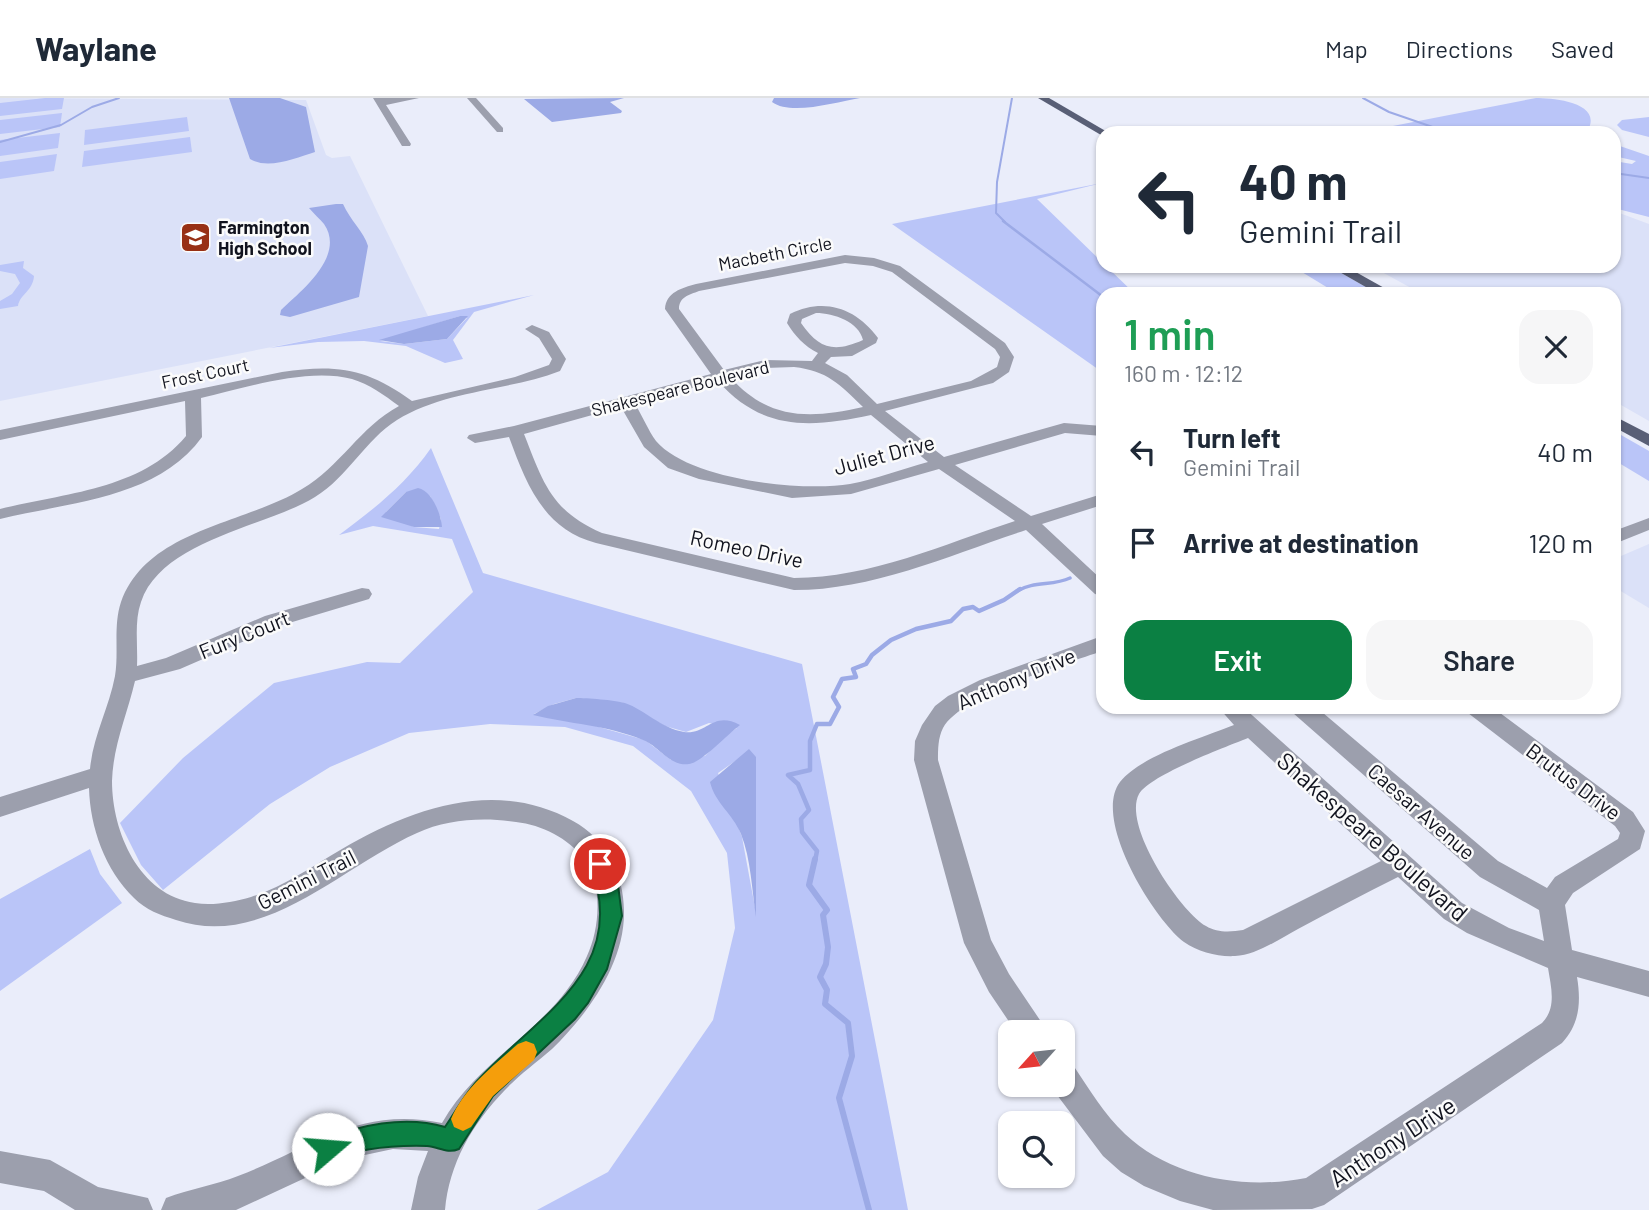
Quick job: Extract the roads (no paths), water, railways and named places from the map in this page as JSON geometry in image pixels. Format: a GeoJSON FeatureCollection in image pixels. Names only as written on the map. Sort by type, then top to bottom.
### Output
{"type":"FeatureCollection","features":[{"type":"Feature","properties":{"kind":"main road"},"geometry":{"type":"LineString","coordinates":[[1042,98],[1096,128]]}},
{"type":"Feature","properties":{"kind":"main road"},"geometry":{"type":"LineString","coordinates":[[1055,98],[1104,126]]}},
{"type":"Feature","properties":{"kind":"main road"},"geometry":{"type":"LineString","coordinates":[[1349,273],[1376,287]]}},
{"type":"Feature","properties":{"kind":"main road"},"geometry":{"type":"LineString","coordinates":[[1359,273],[1380,287]]}},
{"type":"Feature","properties":{"kind":"main road"},"geometry":{"type":"LineString","coordinates":[[1621,425],[1649,441]]}},
{"type":"Feature","properties":{"kind":"street"},"geometry":{"type":"LineString","coordinates":[[406,144],[378,100],[415,98]]}},
{"type":"Feature","properties":{"kind":"street"},"geometry":{"type":"LineString","coordinates":[[471,98],[500,130]]}},
{"type":"Feature","properties":{"kind":"street","name":"Macbeth Circle"},"geometry":{"type":"LineString","coordinates":[[852,259],[879,263],[901,272],[1000,346],[1006,354],[1007,362],[1001,373],[989,379],[874,409],[830,418],[782,415],[746,402],[672,309],[672,303],[679,294],[696,288],[825,261],[852,259]]}},
{"type":"Feature","properties":{"kind":"street"},"geometry":{"type":"LineString","coordinates":[[814,309],[835,310],[851,319],[871,338],[869,344],[858,350],[821,359],[794,323],[795,317],[814,309]]}},
{"type":"Feature","properties":{"kind":"street","name":"Gemini Trail"},"geometry":{"type":"LineString","coordinates":[[428,1210],[434,1181],[450,1140],[485,1088],[568,1011],[580,996],[599,962],[609,932],[611,899],[604,872],[590,847],[560,825],[541,817],[503,810],[466,811],[423,821],[393,833],[276,900],[239,912],[218,915],[183,913],[149,896],[138,886],[117,853],[103,817],[100,775],[105,741],[126,676],[128,608],[138,587],[158,566],[208,535],[271,512],[309,493],[345,464],[359,443],[376,426],[410,407],[555,368],[559,359],[548,339],[532,329]]}},
{"type":"Feature","properties":{"kind":"street","name":"Shakespeare Boulevard"},"geometry":{"type":"LineString","coordinates":[[475,438],[515,431],[772,363],[821,359],[874,409],[940,463],[1030,523],[1096,584]]}},
{"type":"Feature","properties":{"kind":"street","name":"Frost Court"},"geometry":{"type":"LineString","coordinates":[[0,435],[292,374],[335,372],[373,380],[410,407]]}},
{"type":"Feature","properties":{"kind":"street"},"geometry":{"type":"LineString","coordinates":[[0,514],[124,484],[168,464],[185,450],[195,435],[193,394]]}},
{"type":"Feature","properties":{"kind":"street","name":"Juliet Drive"},"geometry":{"type":"LineString","coordinates":[[626,401],[650,444],[674,464],[699,474],[768,490],[802,494],[842,491],[1064,428],[1096,431]]}},
{"type":"Feature","properties":{"kind":"street","name":"Romeo Drive"},"geometry":{"type":"LineString","coordinates":[[515,431],[542,499],[568,524],[596,537],[782,582],[821,584],[858,578],[1096,501]]}},
{"type":"Feature","properties":{"kind":"street"},"geometry":{"type":"LineString","coordinates":[[1621,535],[1649,523]]}},
{"type":"Feature","properties":{"kind":"street","name":"Fury Court"},"geometry":{"type":"LineString","coordinates":[[126,676],[172,664],[288,616],[362,594]]}},
{"type":"Feature","properties":{"kind":"street","name":"Anthony Drive"},"geometry":{"type":"LineString","coordinates":[[1024,1020],[999,983],[978,943],[926,761],[926,742],[939,716],[962,696],[1096,645]]}},
{"type":"Feature","properties":{"kind":"street","name":"Shakespeare Boulevard"},"geometry":{"type":"LineString","coordinates":[[1237,714],[1398,864],[1439,900],[1471,923],[1507,943],[1649,984]]}},
{"type":"Feature","properties":{"kind":"street","name":"Caesar Avenue"},"geometry":{"type":"LineString","coordinates":[[1309,714],[1489,869],[1551,903]]}},
{"type":"Feature","properties":{"kind":"street","name":"Brutus Drive"},"geometry":{"type":"LineString","coordinates":[[1485,714],[1624,819],[1633,831],[1631,842],[1627,846],[1564,885],[1551,903]]}},
{"type":"Feature","properties":{"kind":"street"},"geometry":{"type":"LineString","coordinates":[[1251,727],[1143,775],[1127,792],[1126,814],[1140,856],[1163,900],[1178,920],[1194,933],[1212,942],[1247,942],[1398,864]]}},
{"type":"Feature","properties":{"kind":"street"},"geometry":{"type":"LineString","coordinates":[[0,807],[100,775]]}},
{"type":"Feature","properties":{"kind":"street"},"geometry":{"type":"LineString","coordinates":[[1551,903],[1559,960]]}},
{"type":"Feature","properties":{"kind":"street","name":"Anthony Drive"},"geometry":{"type":"LineString","coordinates":[[1075,1095],[1115,1147],[1166,1183],[1219,1202],[1252,1206],[1286,1203],[1312,1193],[1552,1033],[1559,1026],[1567,1002],[1559,960]]}},
{"type":"Feature","properties":{"kind":"street"},"geometry":{"type":"LineString","coordinates":[[178,1210],[253,1187],[343,1143],[381,1135],[409,1134],[450,1140]]}},
{"type":"Feature","properties":{"kind":"street"},"geometry":{"type":"LineString","coordinates":[[0,1167],[50,1176],[89,1200],[136,1210]]}},
{"type":"Feature","properties":{"kind":"waterway"},"geometry":{"type":"LineString","coordinates":[[0,142],[61,125],[92,107],[119,98]]}},
{"type":"Feature","properties":{"kind":"waterway"},"geometry":{"type":"LineString","coordinates":[[1005,222],[996,213],[997,182],[1012,98]]}},
{"type":"Feature","properties":{"kind":"waterway"},"geometry":{"type":"LineString","coordinates":[[1363,98],[1389,112],[1430,126]]}},
{"type":"Feature","properties":{"kind":"waterway"},"geometry":{"type":"LineString","coordinates":[[1621,174],[1649,178]]}},
{"type":"Feature","properties":{"kind":"waterway"},"geometry":{"type":"LineString","coordinates":[[1003,221],[1096,291]]}},
{"type":"Feature","properties":{"kind":"waterway"},"geometry":{"type":"LineString","coordinates":[[1017,591],[1070,578]]}},
{"type":"Feature","properties":{"kind":"waterway"},"geometry":{"type":"LineString","coordinates":[[815,861],[817,851],[802,832],[801,819],[809,810],[798,784],[788,775],[810,770],[810,741],[817,724],[830,724],[839,707],[833,697],[842,679],[856,677],[853,669],[866,664],[872,655],[891,640],[916,629],[951,621],[963,609],[973,607],[979,611],[1017,591]]}},
{"type":"Feature","properties":{"kind":"waterway"},"geometry":{"type":"LineString","coordinates":[[815,859],[809,885],[827,910],[823,915],[828,947],[826,964],[820,977],[827,990],[825,1004],[848,1023],[852,1056],[839,1098],[869,1210]]}},
{"type":"Feature","properties":{"kind":"place","name":"Farmington High School"},"geometry":{"type":"Point","coordinates":[195,237]}}]}
